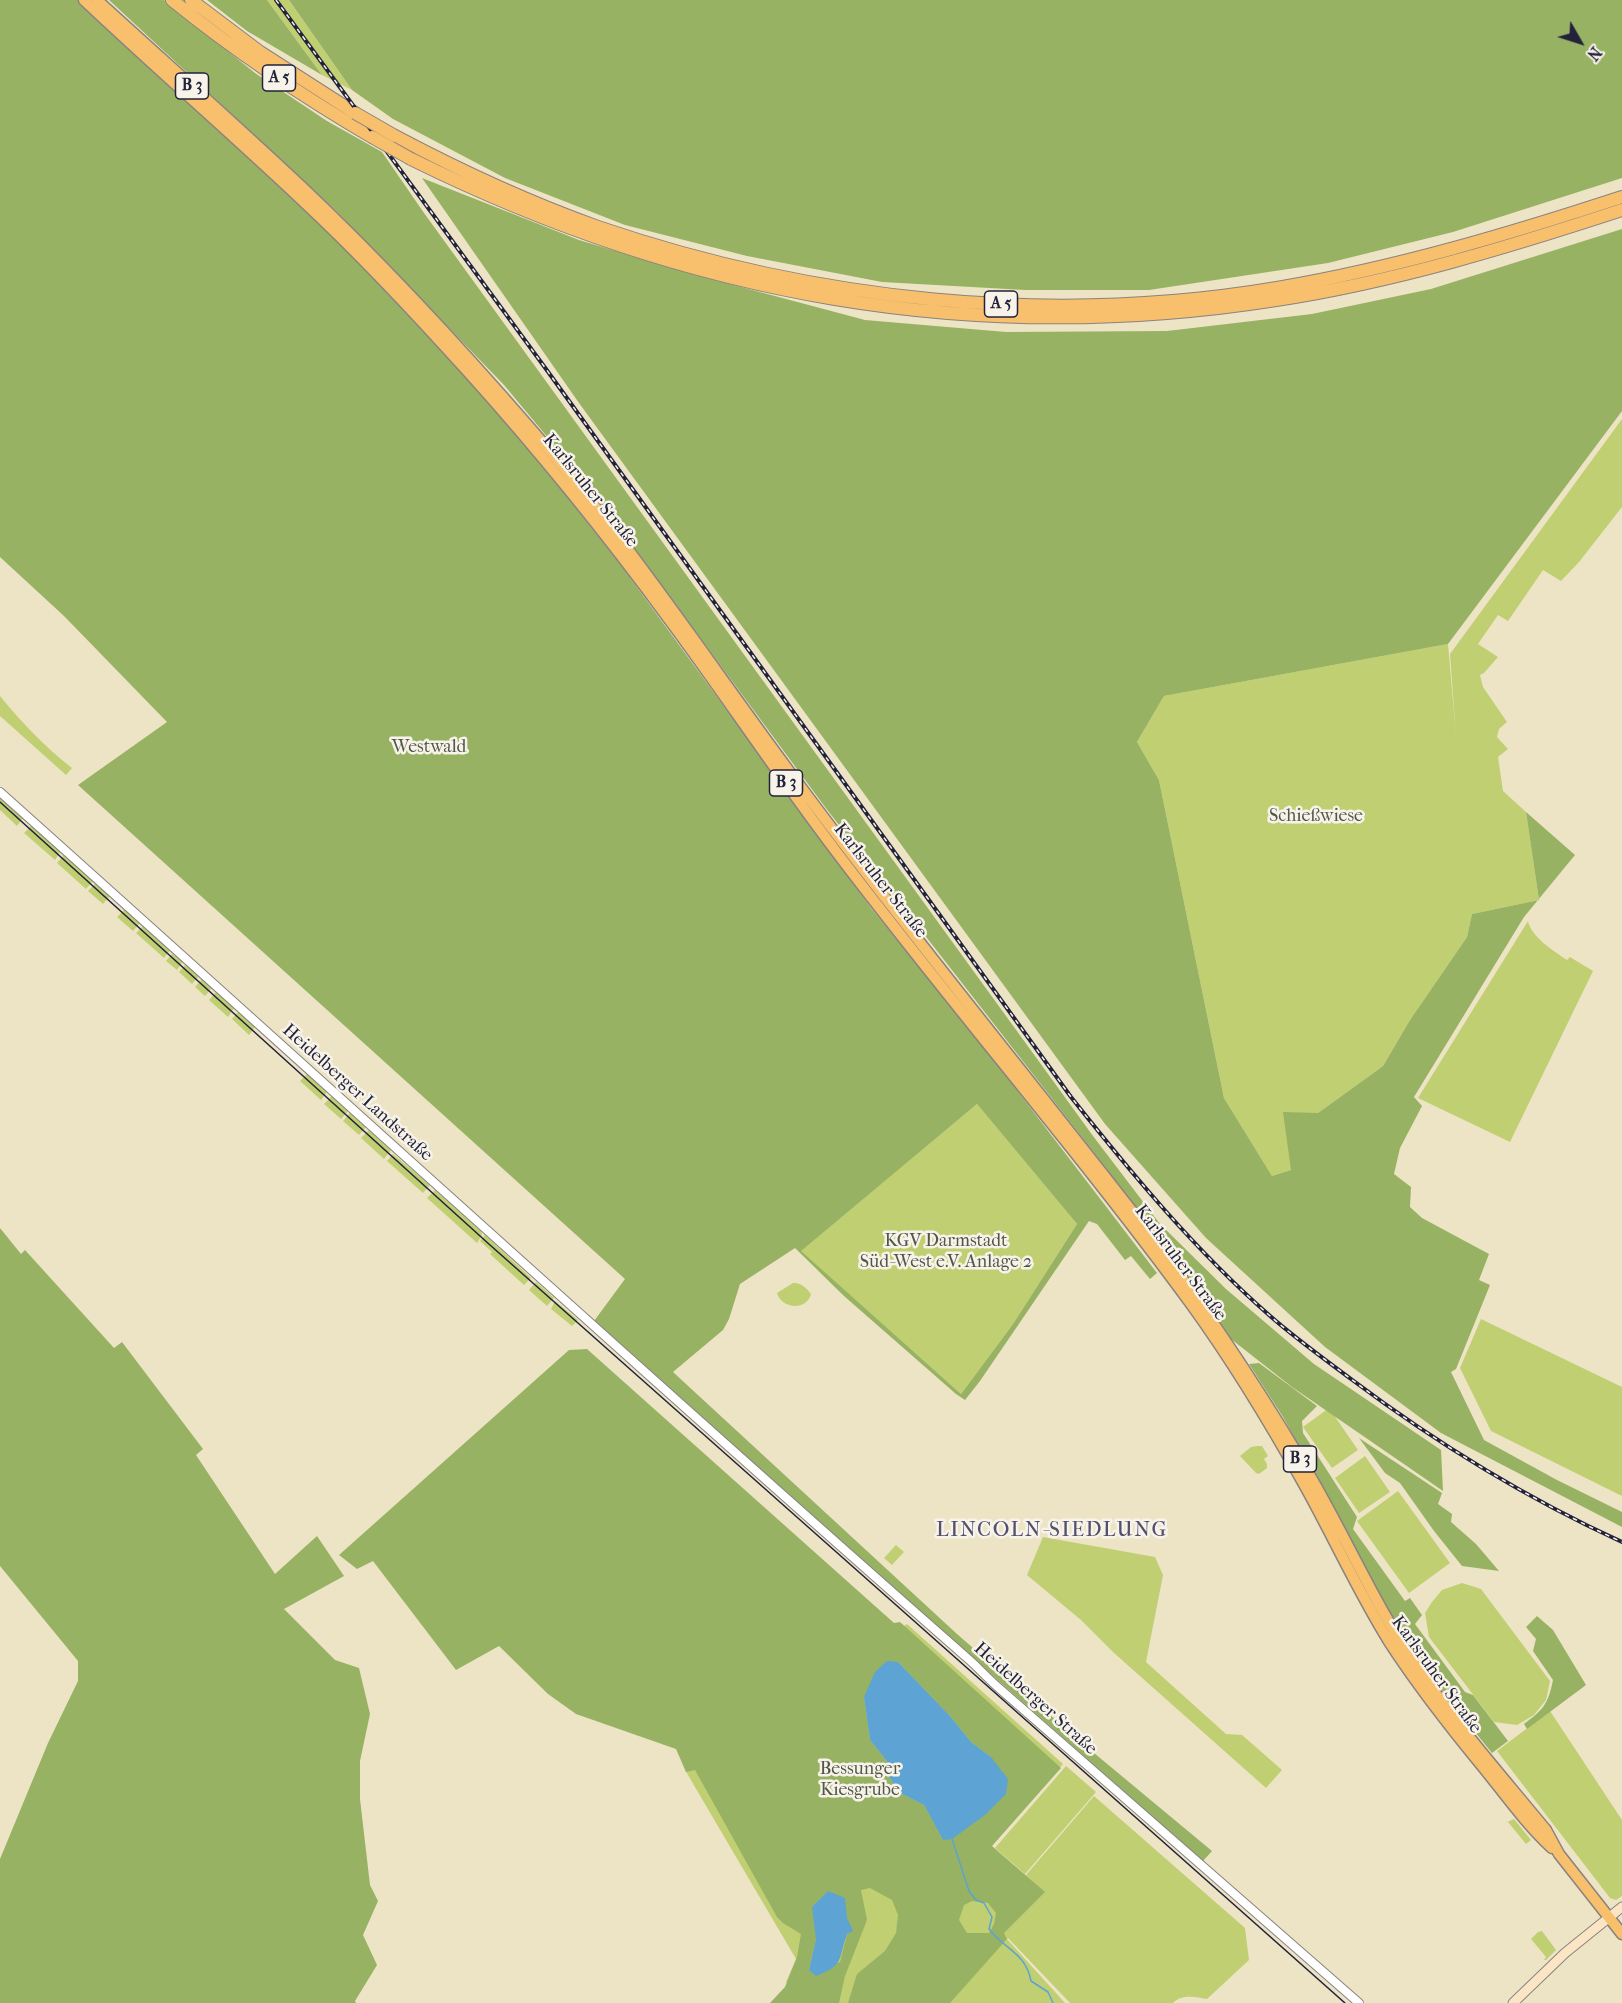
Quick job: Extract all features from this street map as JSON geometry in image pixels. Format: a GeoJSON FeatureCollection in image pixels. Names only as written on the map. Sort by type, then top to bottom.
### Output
{"type":"FeatureCollection","features":[{"type":"Feature","properties":{"kind":"highway","name":"A 5"},"geometry":{"type":"LineString","coordinates":[[172,0],[228,43],[298,91],[372,137],[411,159],[505,203],[614,245],[705,272],[848,301],[928,311],[1057,317],[1119,316],[1201,310],[1279,300],[1355,285],[1452,261],[1622,210]]}},
{"type":"Feature","properties":{"kind":"highway","name":"A 5"},"geometry":{"type":"LineString","coordinates":[[191,0],[268,58],[355,113],[462,170],[534,202],[615,232],[697,257],[827,286],[921,298],[991,303],[1067,305],[1144,303],[1276,288],[1349,274],[1434,254],[1622,197]]}},
{"type":"Feature","properties":{"kind":"main road","name":"Karlsruher Straße"},"geometry":{"type":"LineString","coordinates":[[84,0],[307,205],[373,271],[470,374],[579,502],[672,624],[819,830],[1088,1168],[1193,1308],[1220,1346],[1275,1434],[1368,1607],[1419,1686],[1539,1836],[1559,1854],[1622,1934]]}},
{"type":"Feature","properties":{"kind":"main road","name":"Karlsruher Straße"},"geometry":{"type":"LineString","coordinates":[[98,0],[306,190],[393,277],[526,423],[598,512],[670,604],[788,771],[1106,1177],[1204,1308],[1242,1363],[1314,1482],[1377,1602],[1412,1659],[1439,1699],[1546,1830],[1559,1854]]}},
{"type":"Feature","properties":{"kind":"main road"},"geometry":{"type":"LineString","coordinates":[[1521,2003],[1611,1920],[1622,1907]]}},
{"type":"Feature","properties":{"kind":"main road"},"geometry":{"type":"LineString","coordinates":[[1513,2003],[1565,1953],[1611,1920],[1622,1915]]}},
{"type":"Feature","properties":{"kind":"street","name":"Heidelberger Landstraße"},"geometry":{"type":"LineString","coordinates":[[0,792],[693,1416]]}},
{"type":"Feature","properties":{"kind":"street","name":"Heidelberger Straße"},"geometry":{"type":"LineString","coordinates":[[693,1416],[1000,1689],[1359,2003]]}},
{"type":"Feature","properties":{"kind":"green space","name":"Westwald"},"geometry":{"type":"Polygon","coordinates":[[[0,0],[80,0],[341,241],[463,370],[532,452],[620,564],[871,908],[983,1046],[1157,1273],[1150,1279],[1131,1256],[1125,1260],[1097,1224],[1089,1221],[965,1400],[844,1296],[795,1248],[740,1284],[729,1319],[723,1330],[673,1372],[957,1634],[1088,1748],[1212,1851],[1203,1861],[594,1321],[625,1279],[78,785],[167,722],[64,616],[0,557],[0,0]],[[977,1104],[801,1251],[961,1394],[1013,1324],[1077,1224],[977,1104]]]}},
{"type":"Feature","properties":{"kind":"green space"},"geometry":{"type":"Polygon","coordinates":[[[109,0],[164,0],[255,73],[327,121],[382,152],[1093,1136],[1160,1224],[1226,1289],[1314,1364],[1441,1450],[1443,1491],[1292,1387],[1231,1339],[1180,1263],[825,807],[589,487],[504,385],[336,211],[109,0]]]}},
{"type":"Feature","properties":{"kind":"green space"},"geometry":{"type":"Polygon","coordinates":[[[207,0],[267,0],[322,75],[247,31],[207,0]]]}},
{"type":"Feature","properties":{"kind":"green space"},"geometry":{"type":"Polygon","coordinates":[[[267,0],[289,0],[352,90],[322,75],[267,0]]]}},
{"type":"Feature","properties":{"kind":"green space"},"geometry":{"type":"Polygon","coordinates":[[[289,0],[1622,0],[1622,178],[1453,232],[1328,263],[1149,290],[1025,290],[882,282],[747,256],[625,225],[505,178],[393,119],[352,90],[289,0]]]}},
{"type":"Feature","properties":{"kind":"green space"},"geometry":{"type":"Polygon","coordinates":[[[422,178],[579,240],[696,275],[865,320],[1006,332],[1167,331],[1312,314],[1431,289],[1622,229],[1622,411],[1448,644],[1164,696],[1137,742],[1159,780],[1224,1098],[1272,1176],[1291,1170],[1283,1112],[1318,1113],[1383,1066],[1410,1020],[1467,937],[1472,914],[1538,900],[1524,917],[1414,1097],[1422,1106],[1400,1148],[1394,1174],[1411,1187],[1410,1207],[1422,1218],[1489,1254],[1479,1280],[1490,1285],[1456,1369],[1451,1372],[1484,1440],[1622,1512],[1622,1527],[1441,1433],[1325,1347],[1206,1238],[1105,1124],[579,403],[422,178]]]}},
{"type":"Feature","properties":{"kind":"green space","name":"Schießwiese"},"geometry":{"type":"Polygon","coordinates":[[[1622,419],[1622,507],[1579,562],[1561,581],[1543,570],[1508,621],[1498,615],[1478,644],[1498,657],[1480,675],[1483,687],[1507,722],[1499,729],[1497,737],[1508,749],[1498,757],[1503,791],[1526,812],[1539,900],[1472,914],[1467,937],[1410,1020],[1383,1066],[1318,1113],[1291,1170],[1272,1176],[1224,1098],[1159,780],[1137,742],[1164,696],[1448,644],[1456,736],[1450,654],[1622,419]]]}},
{"type":"Feature","properties":{"kind":"green space"},"geometry":{"type":"Polygon","coordinates":[[[0,696],[52,752],[72,768],[66,775],[0,716],[0,696]]]}},
{"type":"Feature","properties":{"kind":"green space"},"geometry":{"type":"Polygon","coordinates":[[[0,798],[23,818],[17,826],[0,810],[0,798]]]}},
{"type":"Feature","properties":{"kind":"green space"},"geometry":{"type":"Polygon","coordinates":[[[1526,812],[1575,855],[1539,899],[1526,812]]]}},
{"type":"Feature","properties":{"kind":"green space"},"geometry":{"type":"Polygon","coordinates":[[[31,826],[60,852],[55,860],[24,833],[31,826]]]}},
{"type":"Feature","properties":{"kind":"green space"},"geometry":{"type":"Polygon","coordinates":[[[64,855],[93,881],[86,889],[57,863],[64,855]]]}},
{"type":"Feature","properties":{"kind":"green space"},"geometry":{"type":"Polygon","coordinates":[[[96,883],[110,896],[103,904],[88,891],[96,883]]]}},
{"type":"Feature","properties":{"kind":"green space"},"geometry":{"type":"Polygon","coordinates":[[[125,909],[140,923],[133,931],[117,917],[125,909]]]}},
{"type":"Feature","properties":{"kind":"green space"},"geometry":{"type":"Polygon","coordinates":[[[1528,921],[1538,938],[1550,948],[1567,960],[1570,957],[1593,971],[1510,1142],[1418,1098],[1528,921]]]}},
{"type":"Feature","properties":{"kind":"green space"},"geometry":{"type":"Polygon","coordinates":[[[143,926],[170,950],[164,958],[136,933],[143,926]]]}},
{"type":"Feature","properties":{"kind":"green space"},"geometry":{"type":"Polygon","coordinates":[[[172,954],[183,961],[177,970],[166,961],[172,954]]]}},
{"type":"Feature","properties":{"kind":"green space"},"geometry":{"type":"Polygon","coordinates":[[[185,965],[199,976],[192,984],[179,972],[185,965]]]}},
{"type":"Feature","properties":{"kind":"green space"},"geometry":{"type":"Polygon","coordinates":[[[202,979],[212,988],[205,996],[195,987],[202,979]]]}},
{"type":"Feature","properties":{"kind":"green space"},"geometry":{"type":"Polygon","coordinates":[[[216,992],[234,1008],[228,1017],[209,1000],[216,992]]]}},
{"type":"Feature","properties":{"kind":"green space"},"geometry":{"type":"Polygon","coordinates":[[[237,1013],[255,1027],[249,1035],[232,1019],[237,1013]]]}},
{"type":"Feature","properties":{"kind":"green space"},"geometry":{"type":"Polygon","coordinates":[[[307,1074],[327,1092],[321,1100],[300,1081],[307,1074]]]}},
{"type":"Feature","properties":{"kind":"green space"},"geometry":{"type":"Polygon","coordinates":[[[332,1096],[348,1111],[341,1119],[324,1104],[332,1096]]]}},
{"type":"Feature","properties":{"kind":"green space","name":"KGV Darmstadt Süd-West e.V. Anlage 2"},"geometry":{"type":"Polygon","coordinates":[[[977,1104],[1077,1224],[1013,1324],[961,1394],[800,1251],[977,1104]]]}},
{"type":"Feature","properties":{"kind":"green space"},"geometry":{"type":"Polygon","coordinates":[[[350,1113],[366,1127],[359,1135],[343,1121],[350,1113]]]}},
{"type":"Feature","properties":{"kind":"green space"},"geometry":{"type":"Polygon","coordinates":[[[369,1130],[391,1150],[384,1159],[361,1138],[369,1130]]]}},
{"type":"Feature","properties":{"kind":"green space"},"geometry":{"type":"Polygon","coordinates":[[[393,1154],[430,1185],[423,1193],[387,1161],[393,1154]]]}},
{"type":"Feature","properties":{"kind":"green space"},"geometry":{"type":"Polygon","coordinates":[[[435,1190],[481,1231],[482,1235],[477,1243],[427,1198],[435,1190]]]}},
{"type":"Feature","properties":{"kind":"green space"},"geometry":{"type":"Polygon","coordinates":[[[0,1228],[21,1254],[25,1250],[114,1348],[122,1342],[203,1449],[196,1455],[275,1574],[317,1536],[344,1576],[284,1609],[335,1660],[359,1668],[370,1714],[360,1761],[360,1799],[370,1885],[378,1901],[363,1935],[377,1965],[355,2001],[356,2003],[0,2003],[0,1859],[48,1743],[78,1681],[78,1661],[0,1566],[0,1228]]]}},
{"type":"Feature","properties":{"kind":"green space"},"geometry":{"type":"Polygon","coordinates":[[[485,1235],[531,1278],[524,1285],[490,1254],[492,1252],[480,1241],[485,1235]]]}},
{"type":"Feature","properties":{"kind":"green space"},"geometry":{"type":"Polygon","coordinates":[[[536,1282],[554,1298],[547,1306],[529,1290],[536,1282]]]}},
{"type":"Feature","properties":{"kind":"green space"},"geometry":{"type":"Polygon","coordinates":[[[793,1283],[803,1286],[811,1294],[805,1303],[788,1305],[779,1298],[777,1293],[793,1283]]]}},
{"type":"Feature","properties":{"kind":"green space"},"geometry":{"type":"Polygon","coordinates":[[[555,1301],[578,1320],[572,1326],[551,1309],[555,1301]]]}},
{"type":"Feature","properties":{"kind":"green space"},"geometry":{"type":"Polygon","coordinates":[[[1481,1319],[1622,1387],[1622,1496],[1491,1431],[1460,1368],[1481,1319]]]}},
{"type":"Feature","properties":{"kind":"green space"},"geometry":{"type":"Polygon","coordinates":[[[587,1349],[894,1623],[900,1622],[1061,1768],[992,1846],[1045,1892],[1004,1933],[1007,1939],[950,2003],[848,2003],[857,1974],[885,1951],[896,1933],[898,1915],[892,1900],[870,1888],[861,1890],[867,1920],[845,1976],[839,2003],[770,2003],[785,1987],[797,1957],[801,1934],[777,1917],[695,1770],[686,1772],[676,1749],[576,1714],[548,1694],[499,1646],[456,1670],[373,1561],[357,1569],[339,1555],[569,1350],[587,1349]],[[898,1662],[864,1697],[870,1740],[887,1761],[885,1771],[900,1793],[924,1805],[943,1840],[991,1757],[971,1742],[950,1716],[898,1662]],[[972,1901],[964,1905],[959,1920],[967,1933],[989,1933],[996,1913],[988,1903],[972,1901]],[[852,1931],[816,1939],[809,1970],[840,1962],[847,1934],[852,1931]]]}},
{"type":"Feature","properties":{"kind":"green space"},"geometry":{"type":"Polygon","coordinates":[[[1259,1363],[1317,1406],[1302,1421],[1303,1433],[1357,1517],[1353,1529],[1405,1601],[1410,1598],[1422,1615],[1415,1624],[1465,1692],[1473,1695],[1508,1741],[1492,1753],[1441,1690],[1401,1633],[1283,1417],[1249,1364],[1259,1363]]]}},
{"type":"Feature","properties":{"kind":"green space"},"geometry":{"type":"Polygon","coordinates":[[[1329,1408],[1358,1450],[1332,1468],[1303,1427],[1329,1408]]]}},
{"type":"Feature","properties":{"kind":"green space"},"geometry":{"type":"Polygon","coordinates":[[[1359,1438],[1442,1493],[1438,1504],[1452,1514],[1451,1522],[1476,1544],[1499,1571],[1462,1566],[1400,1483],[1385,1473],[1359,1438]]]}},
{"type":"Feature","properties":{"kind":"green space"},"geometry":{"type":"Polygon","coordinates":[[[1262,1446],[1268,1456],[1264,1459],[1267,1468],[1259,1474],[1240,1456],[1251,1447],[1262,1446]]]}},
{"type":"Feature","properties":{"kind":"green space"},"geometry":{"type":"Polygon","coordinates":[[[1365,1456],[1390,1492],[1359,1513],[1335,1478],[1365,1456]]]}},
{"type":"Feature","properties":{"kind":"green space"},"geometry":{"type":"Polygon","coordinates":[[[1398,1491],[1450,1563],[1409,1593],[1357,1521],[1398,1491]]]}},
{"type":"Feature","properties":{"kind":"green space"},"geometry":{"type":"Polygon","coordinates":[[[1043,1537],[1155,1557],[1163,1575],[1146,1662],[1226,1734],[1242,1735],[1282,1770],[1266,1788],[1114,1653],[1081,1620],[1027,1575],[1043,1537]]]}},
{"type":"Feature","properties":{"kind":"green space"},"geometry":{"type":"Polygon","coordinates":[[[896,1545],[904,1552],[892,1565],[884,1558],[896,1545]]]}},
{"type":"Feature","properties":{"kind":"green space"},"geometry":{"type":"Polygon","coordinates":[[[1462,1583],[1481,1589],[1550,1681],[1546,1700],[1534,1715],[1517,1725],[1494,1722],[1429,1637],[1425,1613],[1442,1590],[1462,1583]]]}},
{"type":"Feature","properties":{"kind":"green space"},"geometry":{"type":"Polygon","coordinates":[[[1537,1616],[1553,1630],[1586,1685],[1527,1729],[1524,1724],[1544,1705],[1553,1680],[1533,1651],[1536,1639],[1526,1627],[1537,1616]]]}},
{"type":"Feature","properties":{"kind":"green space","name":"Bessunger Kiesgrube"},"geometry":{"type":"Polygon","coordinates":[[[907,1624],[1063,1764],[991,1847],[1037,1886],[1026,1875],[1094,1796],[1245,1928],[1249,1960],[1207,1999],[1185,1997],[1173,2003],[1070,2003],[1008,1938],[1065,2003],[813,2003],[786,1982],[796,1959],[685,1770],[907,1624]]]}},
{"type":"Feature","properties":{"kind":"green space"},"geometry":{"type":"Polygon","coordinates":[[[1550,1711],[1622,1820],[1622,1896],[1616,1900],[1610,1898],[1497,1751],[1550,1711]]]}},
{"type":"Feature","properties":{"kind":"green space"},"geometry":{"type":"Polygon","coordinates":[[[1066,1766],[1096,1792],[1025,1874],[995,1848],[1066,1766]]]}},
{"type":"Feature","properties":{"kind":"green space"},"geometry":{"type":"Polygon","coordinates":[[[1514,1819],[1531,1840],[1526,1844],[1508,1822],[1503,1824],[1514,1819]]]}},
{"type":"Feature","properties":{"kind":"green space"},"geometry":{"type":"Polygon","coordinates":[[[1542,1931],[1556,1950],[1546,1960],[1531,1939],[1542,1931]]]}},
{"type":"Feature","properties":{"kind":"water"},"geometry":{"type":"Polygon","coordinates":[[[887,1661],[898,1662],[950,1716],[971,1742],[991,1757],[1008,1779],[1006,1794],[985,1815],[952,1839],[943,1840],[924,1805],[900,1793],[885,1771],[887,1761],[870,1740],[864,1697],[875,1672],[887,1661]]]}},
{"type":"Feature","properties":{"kind":"water"},"geometry":{"type":"Polygon","coordinates":[[[828,1891],[845,1898],[847,1918],[853,1931],[847,1934],[836,1964],[816,1976],[809,1970],[816,1939],[812,1907],[828,1891]]]}},
{"type":"Feature","properties":{"kind":"waterway"},"geometry":{"type":"LineString","coordinates":[[952,1839],[969,1891],[976,1900],[984,1903],[992,1917],[989,1929],[1019,1958],[1031,1981],[1048,1992],[1053,2003]]}},
{"type":"Feature","properties":{"kind":"tram line"},"geometry":{"type":"LineString","coordinates":[[0,802],[490,1245],[1345,2003]]}},
{"type":"Feature","properties":{"kind":"railway"},"geometry":{"type":"LineString","coordinates":[[276,0],[546,369],[1071,1097],[1165,1211],[1215,1264],[1269,1315],[1309,1348],[1383,1402],[1448,1447],[1516,1488],[1622,1542]]}},
{"type":"Feature","properties":{"kind":"district","name":"LINCOLN-SIEDLUNG"},"geometry":{"type":"Point","coordinates":[1052,1531]}}]}
